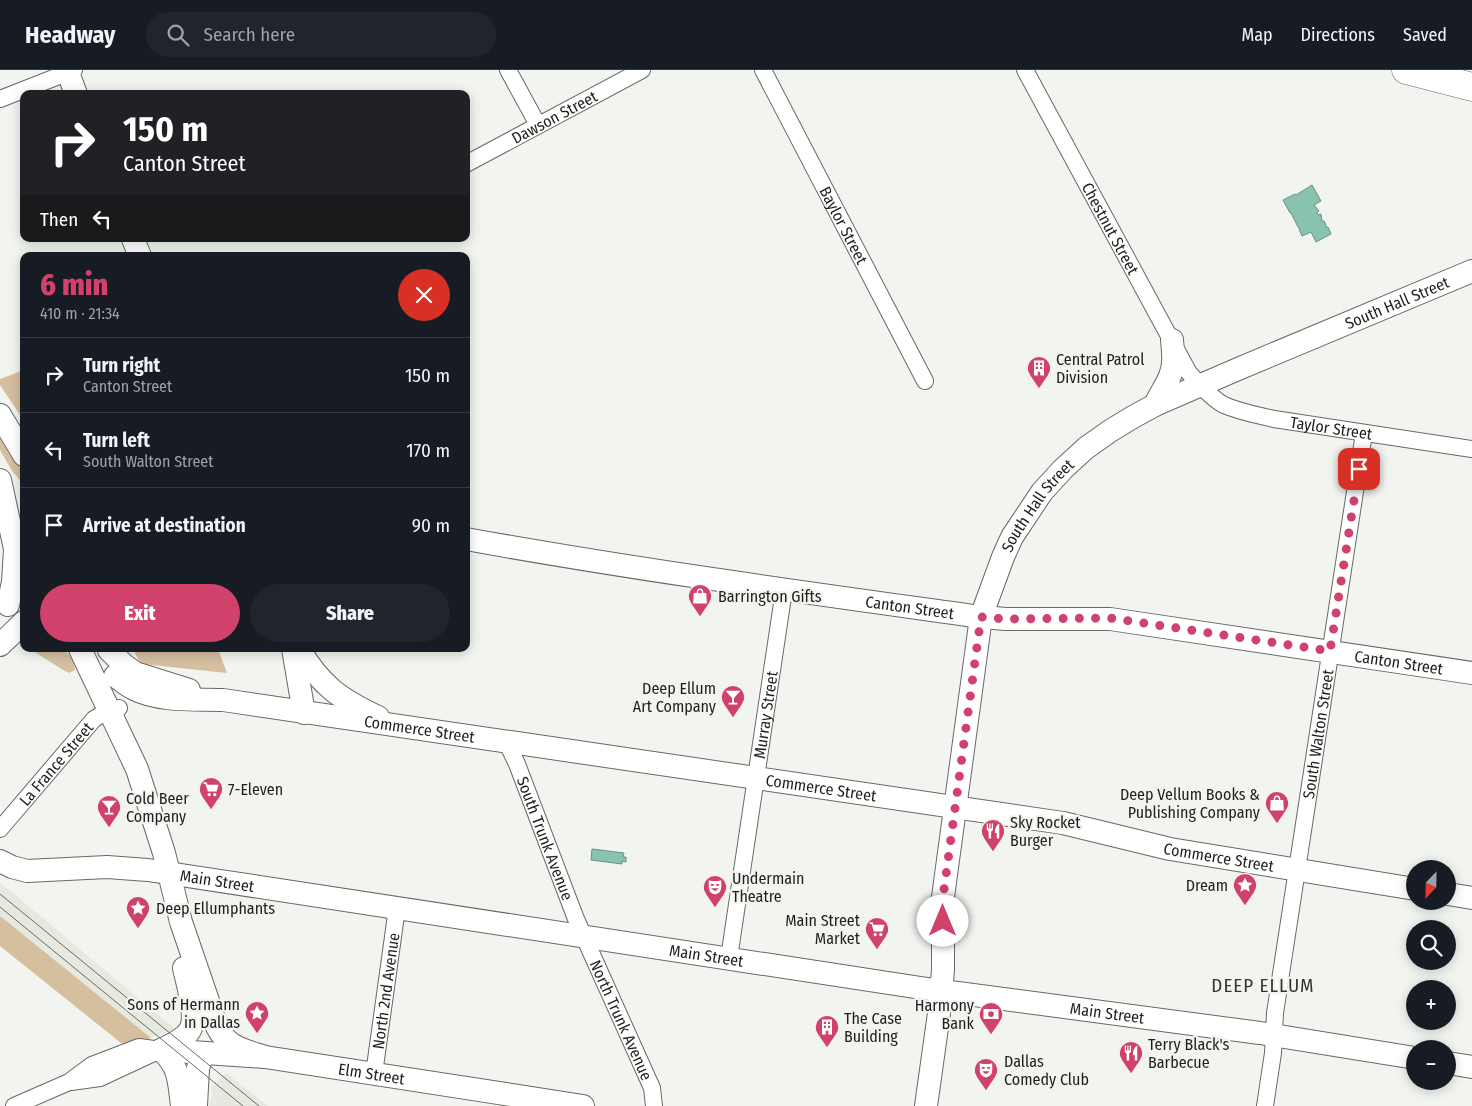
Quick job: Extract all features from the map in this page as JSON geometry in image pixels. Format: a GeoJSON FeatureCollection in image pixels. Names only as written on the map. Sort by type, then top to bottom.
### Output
{"type":"FeatureCollection","features":[{"type":"Feature","properties":{"kind":"highway"},"geometry":{"type":"LineString","coordinates":[[1406,70],[1462,84]]}},
{"type":"Feature","properties":{"kind":"main road"},"geometry":{"type":"LineString","coordinates":[[69,71],[75,90]]}},
{"type":"Feature","properties":{"kind":"main road","name":"South Hall Street"},"geometry":{"type":"LineString","coordinates":[[926,1106],[943,970],[943,897],[981,617],[1012,537],[1042,492],[1086,448],[1110,431],[1155,405],[1200,385],[1472,271]]}},
{"type":"Feature","properties":{"kind":"main road"},"geometry":{"type":"LineString","coordinates":[[1155,405],[1170,378],[1173,363],[1172,340]]}},
{"type":"Feature","properties":{"kind":"main road"},"geometry":{"type":"LineString","coordinates":[[0,415],[20,448]]}},
{"type":"Feature","properties":{"kind":"main road"},"geometry":{"type":"LineString","coordinates":[[0,474],[20,517]]}},
{"type":"Feature","properties":{"kind":"main road"},"geometry":{"type":"LineString","coordinates":[[0,480],[15,549],[10,603]]}},
{"type":"Feature","properties":{"kind":"main road","name":"Canton Street"},"geometry":{"type":"LineString","coordinates":[[470,540],[784,590],[981,617],[1006,619],[1110,618],[1472,673]]}},
{"type":"Feature","properties":{"kind":"main road"},"geometry":{"type":"LineString","coordinates":[[0,645],[20,626]]}},
{"type":"Feature","properties":{"kind":"main road"},"geometry":{"type":"LineString","coordinates":[[0,645],[20,635]]}},
{"type":"Feature","properties":{"kind":"main road"},"geometry":{"type":"LineString","coordinates":[[109,652],[115,676],[114,709]]}},
{"type":"Feature","properties":{"kind":"main road","name":"Commerce Street"},"geometry":{"type":"LineString","coordinates":[[111,652],[135,673],[223,700],[1063,824],[1170,848],[1406,888]]}},
{"type":"Feature","properties":{"kind":"main road"},"geometry":{"type":"LineString","coordinates":[[293,652],[304,713]]}},
{"type":"Feature","properties":{"kind":"main road"},"geometry":{"type":"LineString","coordinates":[[301,652],[323,682],[339,696],[359,708],[397,725]]}},
{"type":"Feature","properties":{"kind":"main road"},"geometry":{"type":"LineString","coordinates":[[79,653],[114,709],[170,873],[181,922],[210,1008],[222,1036],[228,1043],[240,1049],[265,1057]]}},
{"type":"Feature","properties":{"kind":"main road","name":"Commerce Street"},"geometry":{"type":"LineString","coordinates":[[115,676],[132,689],[146,694],[172,699],[223,700]]}},
{"type":"Feature","properties":{"kind":"main road","name":"Main Street"},"geometry":{"type":"LineString","coordinates":[[0,861],[27,871],[107,867],[170,873],[941,991],[1273,1035],[1406,1057]]}},
{"type":"Feature","properties":{"kind":"main road"},"geometry":{"type":"LineString","coordinates":[[1456,895],[1472,898]]}},
{"type":"Feature","properties":{"kind":"main road"},"geometry":{"type":"LineString","coordinates":[[172,1106],[167,1057],[190,1031],[193,1020],[180,943],[181,922]]}},
{"type":"Feature","properties":{"kind":"main road"},"geometry":{"type":"LineString","coordinates":[[196,1106],[198,1068],[203,1053]]}},
{"type":"Feature","properties":{"kind":"main road","name":"Elm Street"},"geometry":{"type":"LineString","coordinates":[[167,1057],[203,1053],[265,1057],[583,1106]]}},
{"type":"Feature","properties":{"kind":"main road"},"geometry":{"type":"LineString","coordinates":[[167,1057],[180,1082],[182,1106]]}},
{"type":"Feature","properties":{"kind":"main road"},"geometry":{"type":"LineString","coordinates":[[1456,1064],[1472,1067]]}},
{"type":"Feature","properties":{"kind":"street"},"geometry":{"type":"LineString","coordinates":[[508,70],[538,125]]}},
{"type":"Feature","properties":{"kind":"street","name":"Dawson Street"},"geometry":{"type":"LineString","coordinates":[[470,162],[642,70]]}},
{"type":"Feature","properties":{"kind":"street","name":"Baylor Street"},"geometry":{"type":"LineString","coordinates":[[763,70],[925,381]]}},
{"type":"Feature","properties":{"kind":"street","name":"Chestnut Street"},"geometry":{"type":"LineString","coordinates":[[1025,70],[1189,373],[1200,385]]}},
{"type":"Feature","properties":{"kind":"street"},"geometry":{"type":"LineString","coordinates":[[22,90],[69,71]]}},
{"type":"Feature","properties":{"kind":"street"},"geometry":{"type":"LineString","coordinates":[[0,99],[20,91]]}},
{"type":"Feature","properties":{"kind":"street","name":"Taylor Street"},"geometry":{"type":"LineString","coordinates":[[1200,385],[1223,404],[1274,419],[1472,449]]}},
{"type":"Feature","properties":{"kind":"street","name":"South Walton Street"},"geometry":{"type":"LineString","coordinates":[[1265,1106],[1272,1060],[1275,1013],[1364,433]]}},
{"type":"Feature","properties":{"kind":"street","name":"Murray Street"},"geometry":{"type":"LineString","coordinates":[[729,958],[784,590]]}},
{"type":"Feature","properties":{"kind":"street","name":"La France Street"},"geometry":{"type":"LineString","coordinates":[[0,829],[94,719],[114,709]]}},
{"type":"Feature","properties":{"kind":"street","name":"South Trunk Avenue"},"geometry":{"type":"LineString","coordinates":[[506,741],[517,764],[583,936]]}},
{"type":"Feature","properties":{"kind":"street","name":"North 2nd Avenue"},"geometry":{"type":"LineString","coordinates":[[374,1074],[397,908]]}},
{"type":"Feature","properties":{"kind":"street","name":"North Trunk Avenue"},"geometry":{"type":"LineString","coordinates":[[583,936],[652,1088],[654,1106]]}},
{"type":"Feature","properties":{"kind":"street","name":"Elm Street"},"geometry":{"type":"LineString","coordinates":[[14,1106],[69,1082],[100,1078],[167,1057]]}},
{"type":"Feature","properties":{"kind":"shaded area"},"geometry":{"type":"Polygon","coordinates":[[[1312,185],[1321,201],[1314,205],[1319,211],[1317,212],[1318,215],[1321,214],[1322,221],[1324,221],[1331,234],[1316,242],[1311,232],[1302,236],[1299,227],[1283,200],[1296,195],[1312,185]]]}},
{"type":"Feature","properties":{"kind":"shaded area"},"geometry":{"type":"Polygon","coordinates":[[[20,372],[20,415],[0,385],[0,379],[20,372]]]}},
{"type":"Feature","properties":{"kind":"shaded area"},"geometry":{"type":"Polygon","coordinates":[[[0,430],[20,462],[20,480],[12,471],[0,450],[0,430]]]}},
{"type":"Feature","properties":{"kind":"shaded area"},"geometry":{"type":"Polygon","coordinates":[[[35,652],[66,652],[74,664],[75,670],[69,673],[35,652]]]}},
{"type":"Feature","properties":{"kind":"shaded area"},"geometry":{"type":"Polygon","coordinates":[[[134,652],[219,652],[227,673],[142,664],[134,652]]]}},
{"type":"Feature","properties":{"kind":"shaded area"},"geometry":{"type":"Polygon","coordinates":[[[592,849],[624,853],[623,857],[626,857],[626,862],[622,861],[622,864],[591,860],[592,849]]]}},
{"type":"Feature","properties":{"kind":"shaded area"},"geometry":{"type":"Polygon","coordinates":[[[0,883],[175,1029],[151,1038],[0,919],[0,883]]]}},
{"type":"Feature","properties":{"kind":"shaded area"},"geometry":{"type":"Polygon","coordinates":[[[0,916],[151,1038],[126,1047],[0,946],[0,916]]]}},
{"type":"Feature","properties":{"kind":"shaded area"},"geometry":{"type":"Polygon","coordinates":[[[226,1073],[268,1106],[209,1106],[212,1094],[211,1087],[226,1073]]]}},
{"type":"Feature","properties":{"kind":"tram line"},"geometry":{"type":"LineString","coordinates":[[0,894],[259,1106]]}},
{"type":"Feature","properties":{"kind":"tram line"},"geometry":{"type":"LineString","coordinates":[[0,907],[243,1106]]}},
{"type":"Feature","properties":{"kind":"place","name":"Central Patrol Division"},"geometry":{"type":"Point","coordinates":[1039,389]}},
{"type":"Feature","properties":{"kind":"place","name":"Barrington Gifts"},"geometry":{"type":"Point","coordinates":[700,617]}},
{"type":"Feature","properties":{"kind":"place","name":"Deep Ellum Art Company"},"geometry":{"type":"Point","coordinates":[733,718]}},
{"type":"Feature","properties":{"kind":"place","name":"7-Eleven"},"geometry":{"type":"Point","coordinates":[211,810]}},
{"type":"Feature","properties":{"kind":"place","name":"Deep Vellum Books & Publishing Company"},"geometry":{"type":"Point","coordinates":[1277,824]}},
{"type":"Feature","properties":{"kind":"place","name":"Cold Beer Company"},"geometry":{"type":"Point","coordinates":[109,828]}},
{"type":"Feature","properties":{"kind":"place","name":"Sky Rocket Burger"},"geometry":{"type":"Point","coordinates":[993,852]}},
{"type":"Feature","properties":{"kind":"place","name":"Dream"},"geometry":{"type":"Point","coordinates":[1245,906]}},
{"type":"Feature","properties":{"kind":"place","name":"Undermain Theatre"},"geometry":{"type":"Point","coordinates":[715,908]}},
{"type":"Feature","properties":{"kind":"place","name":"Deep Ellumphants"},"geometry":{"type":"Point","coordinates":[138,929]}},
{"type":"Feature","properties":{"kind":"place","name":"Main Street Market"},"geometry":{"type":"Point","coordinates":[877,950]}},
{"type":"Feature","properties":{"kind":"place","name":"Sons of Hermann in Dallas"},"geometry":{"type":"Point","coordinates":[257,1034]}},
{"type":"Feature","properties":{"kind":"place","name":"Harmony Bank"},"geometry":{"type":"Point","coordinates":[991,1035]}},
{"type":"Feature","properties":{"kind":"place","name":"The Case Building"},"geometry":{"type":"Point","coordinates":[827,1048]}},
{"type":"Feature","properties":{"kind":"place","name":"Terry Black's Barbecue"},"geometry":{"type":"Point","coordinates":[1131,1074]}},
{"type":"Feature","properties":{"kind":"place","name":"Dallas Comedy Club"},"geometry":{"type":"Point","coordinates":[986,1091]}},
{"type":"Feature","properties":{"kind":"district","name":"DEEP ELLUM"},"geometry":{"type":"Point","coordinates":[1263,985]}},
{"type":"Feature","properties":{"kind":"route"},"geometry":{"type":"LineString","coordinates":[[943,921],[943,897],[981,617],[1006,619],[1110,618],[1330,651],[1359,469]]}}]}
